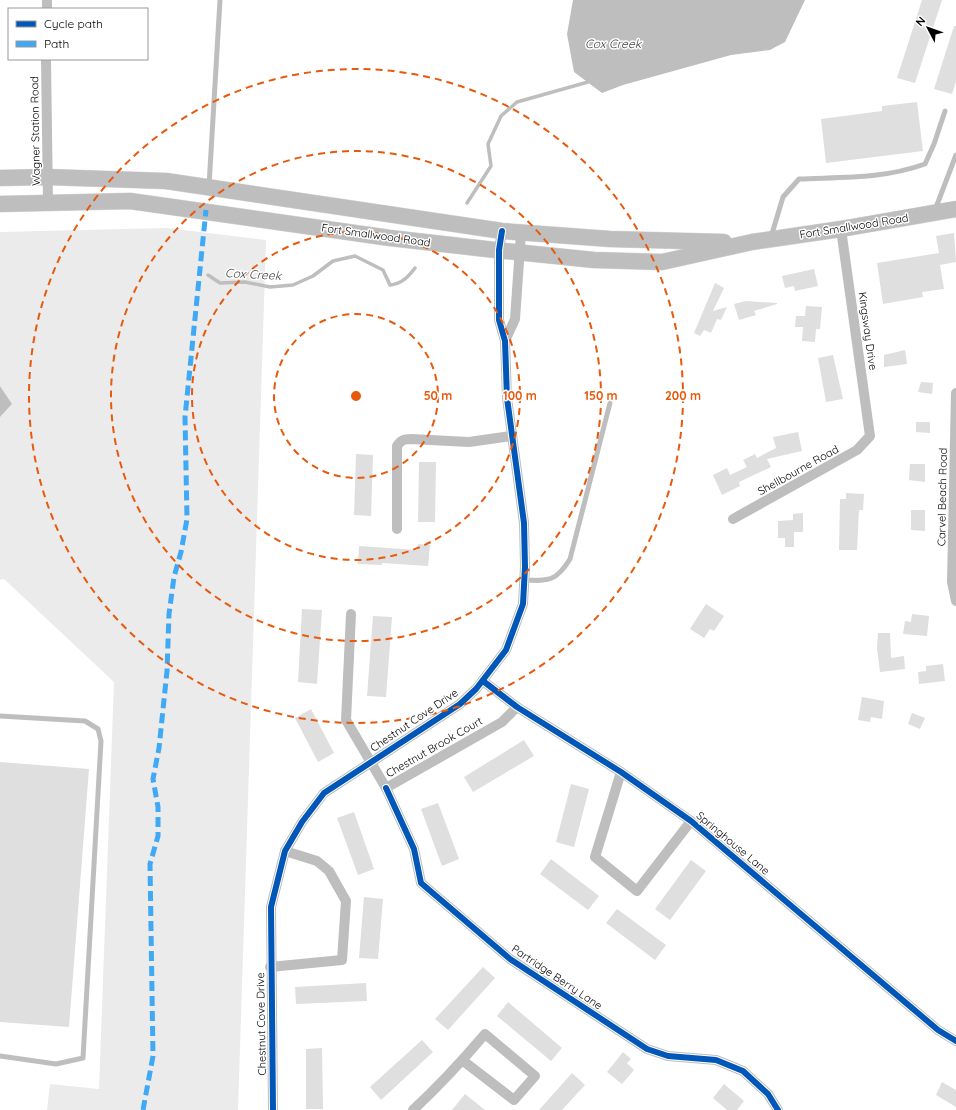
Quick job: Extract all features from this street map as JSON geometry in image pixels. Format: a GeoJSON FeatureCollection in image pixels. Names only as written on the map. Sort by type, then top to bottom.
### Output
{"type":"FeatureCollection","features":[{"type":"Feature","properties":{"kind":"main road","name":"Fort Smallwood Road"},"geometry":{"type":"LineString","coordinates":[[0,178],[47,177],[166,182],[521,233],[610,239],[752,242]]}},
{"type":"Feature","properties":{"kind":"main road","name":"Fort Smallwood Road"},"geometry":{"type":"LineString","coordinates":[[0,204],[130,201],[390,238],[594,260],[662,262],[752,242],[841,229],[956,209]]}},
{"type":"Feature","properties":{"kind":"street","name":"Wagner Station Road"},"geometry":{"type":"LineString","coordinates":[[46,60],[48,203]]}},
{"type":"Feature","properties":{"kind":"street","name":"Kingsway Drive"},"geometry":{"type":"LineString","coordinates":[[841,229],[870,436]]}},
{"type":"Feature","properties":{"kind":"street","name":"Chestnut Cove Drive"},"geometry":{"type":"LineString","coordinates":[[273,1110],[270,967],[271,907],[285,851],[302,822],[324,793],[460,704],[483,681],[506,650],[523,604],[524,523],[507,398],[505,341],[499,320],[500,250],[502,231]]}},
{"type":"Feature","properties":{"kind":"street","name":"Chestnut Cove Drive"},"geometry":{"type":"LineString","coordinates":[[505,341],[515,319],[521,233]]}},
{"type":"Feature","properties":{"kind":"street","name":"Carvel Beach Road"},"geometry":{"type":"LineString","coordinates":[[956,393],[952,582],[956,601]]}},
{"type":"Feature","properties":{"kind":"street"},"geometry":{"type":"LineString","coordinates":[[397,529],[397,446],[403,439],[411,438],[470,442],[512,436]]}},
{"type":"Feature","properties":{"kind":"street","name":"Shellbourne Road"},"geometry":{"type":"LineString","coordinates":[[733,519],[857,450],[870,436]]}},
{"type":"Feature","properties":{"kind":"street","name":"Chestnut Brook Court"},"geometry":{"type":"LineString","coordinates":[[351,614],[346,720],[386,788],[502,722],[517,707]]}},
{"type":"Feature","properties":{"kind":"street","name":"Springhouse Lane"},"geometry":{"type":"LineString","coordinates":[[483,681],[517,707],[621,772],[691,821],[938,1030],[956,1041]]}},
{"type":"Feature","properties":{"kind":"street"},"geometry":{"type":"LineString","coordinates":[[621,772],[595,857],[638,891],[691,821]]}},
{"type":"Feature","properties":{"kind":"street","name":"Partridge Berry Lane"},"geometry":{"type":"LineString","coordinates":[[386,788],[414,849],[421,883],[510,959],[647,1049],[668,1056],[716,1060],[743,1071],[768,1094],[778,1110]]}},
{"type":"Feature","properties":{"kind":"street"},"geometry":{"type":"LineString","coordinates":[[270,967],[342,960],[346,901],[329,871],[317,861],[285,851]]}},
{"type":"Feature","properties":{"kind":"street"},"geometry":{"type":"LineString","coordinates":[[413,1110],[440,1086],[462,1060],[485,1034],[535,1076],[514,1100],[462,1060]]}},
{"type":"Feature","properties":{"kind":"lane"},"geometry":{"type":"LineString","coordinates":[[208,187],[220,0]]}},
{"type":"Feature","properties":{"kind":"lane"},"geometry":{"type":"LineString","coordinates":[[770,240],[783,197],[799,179],[867,178],[904,172],[925,164],[934,144],[945,111]]}},
{"type":"Feature","properties":{"kind":"lane"},"geometry":{"type":"LineString","coordinates":[[933,214],[956,155]]}},
{"type":"Feature","properties":{"kind":"lane"},"geometry":{"type":"LineString","coordinates":[[524,580],[549,581],[564,569],[570,559],[610,403]]}},
{"type":"Feature","properties":{"kind":"lane"},"geometry":{"type":"LineString","coordinates":[[0,716],[85,721],[98,729],[101,741],[83,1058],[56,1064],[0,1056]]}},
{"type":"Feature","properties":{"kind":"shaded area"},"geometry":{"type":"Polygon","coordinates":[[[167,228],[266,240],[238,1110],[47,1110],[50,1084],[99,1089],[114,682],[4,579],[0,580],[0,417],[12,404],[0,386],[0,232],[167,228]]]}},
{"type":"Feature","properties":{"kind":"water","name":"Cox Creek"},"geometry":{"type":"Polygon","coordinates":[[[573,0],[805,0],[785,42],[770,50],[731,55],[623,85],[602,93],[574,72],[567,34],[573,0]]]}},
{"type":"Feature","properties":{"kind":"water"},"geometry":{"type":"Polygon","coordinates":[[[0,386],[12,404],[0,417],[0,386]]]}},
{"type":"Feature","properties":{"kind":"building"},"geometry":{"type":"Polygon","coordinates":[[[922,0],[942,0],[915,83],[897,78],[922,0]]]}},
{"type":"Feature","properties":{"kind":"building"},"geometry":{"type":"Polygon","coordinates":[[[954,26],[956,26],[956,82],[952,94],[934,89],[954,26]]]}},
{"type":"Feature","properties":{"kind":"building"},"geometry":{"type":"Polygon","coordinates":[[[917,102],[923,151],[826,163],[821,119],[882,111],[882,106],[917,102]]]}},
{"type":"Feature","properties":{"kind":"building"},"geometry":{"type":"Polygon","coordinates":[[[954,233],[956,262],[940,265],[944,289],[922,292],[923,297],[883,304],[877,263],[939,253],[936,236],[954,233]]]}},
{"type":"Feature","properties":{"kind":"building"},"geometry":{"type":"Polygon","coordinates":[[[814,269],[818,286],[795,291],[794,286],[785,288],[782,276],[814,269]]]}},
{"type":"Feature","properties":{"kind":"building"},"geometry":{"type":"Polygon","coordinates":[[[715,283],[724,288],[713,311],[727,307],[721,320],[717,319],[711,333],[704,330],[700,336],[694,333],[715,283]]]}},
{"type":"Feature","properties":{"kind":"building"},"geometry":{"type":"Polygon","coordinates":[[[746,301],[777,304],[754,311],[756,315],[739,320],[734,304],[746,301]]]}},
{"type":"Feature","properties":{"kind":"building"},"geometry":{"type":"Polygon","coordinates":[[[806,306],[822,307],[820,329],[816,329],[815,342],[802,341],[803,327],[795,327],[796,316],[805,316],[806,306]]]}},
{"type":"Feature","properties":{"kind":"building"},"geometry":{"type":"Polygon","coordinates":[[[905,350],[907,364],[884,367],[884,355],[905,350]]]}},
{"type":"Feature","properties":{"kind":"building"},"geometry":{"type":"Polygon","coordinates":[[[833,355],[843,399],[826,402],[818,358],[833,355]]]}},
{"type":"Feature","properties":{"kind":"building"},"geometry":{"type":"Polygon","coordinates":[[[921,382],[933,383],[932,394],[918,392],[921,382]]]}},
{"type":"Feature","properties":{"kind":"building"},"geometry":{"type":"Polygon","coordinates":[[[916,422],[930,422],[930,433],[916,432],[916,422]]]}},
{"type":"Feature","properties":{"kind":"building"},"geometry":{"type":"Polygon","coordinates":[[[798,432],[802,451],[767,459],[771,467],[739,482],[740,486],[722,495],[713,475],[727,468],[730,475],[747,467],[743,460],[755,454],[757,458],[776,448],[773,437],[798,432]]]}},
{"type":"Feature","properties":{"kind":"building"},"geometry":{"type":"Polygon","coordinates":[[[356,454],[373,455],[371,516],[354,515],[356,454]]]}},
{"type":"Feature","properties":{"kind":"building"},"geometry":{"type":"Polygon","coordinates":[[[419,462],[436,462],[435,522],[418,522],[419,462]]]}},
{"type":"Feature","properties":{"kind":"building"},"geometry":{"type":"Polygon","coordinates":[[[910,464],[925,464],[925,482],[909,480],[910,464]]]}},
{"type":"Feature","properties":{"kind":"building"},"geometry":{"type":"Polygon","coordinates":[[[846,493],[864,494],[863,510],[859,510],[857,550],[839,550],[840,499],[846,499],[846,493]]]}},
{"type":"Feature","properties":{"kind":"building"},"geometry":{"type":"Polygon","coordinates":[[[911,510],[925,510],[925,531],[911,530],[911,510]]]}},
{"type":"Feature","properties":{"kind":"building"},"geometry":{"type":"Polygon","coordinates":[[[803,513],[803,532],[794,532],[794,547],[785,547],[785,538],[778,538],[778,521],[793,520],[793,514],[803,513]]]}},
{"type":"Feature","properties":{"kind":"building"},"geometry":{"type":"Polygon","coordinates":[[[418,544],[430,545],[428,566],[382,563],[382,565],[358,564],[359,546],[417,550],[418,544]]]}},
{"type":"Feature","properties":{"kind":"building"},"geometry":{"type":"Polygon","coordinates":[[[706,604],[724,616],[714,631],[710,629],[704,638],[690,629],[706,604]]]}},
{"type":"Feature","properties":{"kind":"building"},"geometry":{"type":"Polygon","coordinates":[[[302,609],[322,610],[317,684],[298,682],[302,609]]]}},
{"type":"Feature","properties":{"kind":"building"},"geometry":{"type":"Polygon","coordinates":[[[912,614],[929,616],[927,636],[903,634],[905,621],[911,622],[912,614]]]}},
{"type":"Feature","properties":{"kind":"building"},"geometry":{"type":"Polygon","coordinates":[[[373,616],[392,617],[386,697],[367,696],[373,616]]]}},
{"type":"Feature","properties":{"kind":"building"},"geometry":{"type":"Polygon","coordinates":[[[878,633],[890,633],[891,658],[904,656],[905,669],[880,672],[877,648],[878,633]]]}},
{"type":"Feature","properties":{"kind":"building"},"geometry":{"type":"Polygon","coordinates":[[[943,664],[945,681],[919,684],[918,672],[926,671],[926,666],[943,664]]]}},
{"type":"Feature","properties":{"kind":"building"},"geometry":{"type":"Polygon","coordinates":[[[862,697],[884,701],[882,719],[871,717],[870,722],[858,720],[862,697]]]}},
{"type":"Feature","properties":{"kind":"building"},"geometry":{"type":"Polygon","coordinates":[[[311,709],[334,753],[318,762],[295,718],[311,709]]]}},
{"type":"Feature","properties":{"kind":"building"},"geometry":{"type":"Polygon","coordinates":[[[912,713],[925,718],[920,729],[908,724],[912,713]]]}},
{"type":"Feature","properties":{"kind":"building"},"geometry":{"type":"Polygon","coordinates":[[[524,740],[534,756],[473,792],[464,777],[524,740]]]}},
{"type":"Feature","properties":{"kind":"building"},"geometry":{"type":"Polygon","coordinates":[[[0,762],[89,769],[69,1027],[0,1022],[0,762]]]}},
{"type":"Feature","properties":{"kind":"building"},"geometry":{"type":"Polygon","coordinates":[[[571,784],[589,789],[574,847],[556,842],[571,784]]]}},
{"type":"Feature","properties":{"kind":"building"},"geometry":{"type":"Polygon","coordinates":[[[438,803],[459,859],[442,866],[421,809],[438,803]]]}},
{"type":"Feature","properties":{"kind":"building"},"geometry":{"type":"Polygon","coordinates":[[[354,812],[374,869],[358,875],[337,818],[354,812]]]}},
{"type":"Feature","properties":{"kind":"building"},"geometry":{"type":"Polygon","coordinates":[[[551,859],[599,896],[588,910],[540,874],[551,859]]]}},
{"type":"Feature","properties":{"kind":"building"},"geometry":{"type":"Polygon","coordinates":[[[691,860],[706,871],[670,920],[655,909],[691,860]]]}},
{"type":"Feature","properties":{"kind":"building"},"geometry":{"type":"Polygon","coordinates":[[[364,897],[383,899],[378,959],[359,958],[364,897]]]}},
{"type":"Feature","properties":{"kind":"building"},"geometry":{"type":"Polygon","coordinates":[[[617,909],[666,945],[655,960],[606,923],[617,909]]]}},
{"type":"Feature","properties":{"kind":"building"},"geometry":{"type":"Polygon","coordinates":[[[483,967],[495,978],[448,1030],[435,1019],[483,967]]]}},
{"type":"Feature","properties":{"kind":"building"},"geometry":{"type":"Polygon","coordinates":[[[366,983],[367,1001],[296,1004],[295,987],[366,983]]]}},
{"type":"Feature","properties":{"kind":"building"},"geometry":{"type":"Polygon","coordinates":[[[508,1002],[562,1048],[551,1061],[497,1016],[508,1002]]]}},
{"type":"Feature","properties":{"kind":"building"},"geometry":{"type":"Polygon","coordinates":[[[422,1040],[433,1052],[381,1100],[370,1087],[422,1040]]]}},
{"type":"Feature","properties":{"kind":"building"},"geometry":{"type":"Polygon","coordinates":[[[322,1048],[323,1109],[306,1109],[306,1049],[322,1048]]]}},
{"type":"Feature","properties":{"kind":"building"},"geometry":{"type":"Polygon","coordinates":[[[623,1052],[631,1059],[627,1063],[634,1070],[622,1084],[607,1072],[623,1052]]]}},
{"type":"Feature","properties":{"kind":"building"},"geometry":{"type":"Polygon","coordinates":[[[572,1073],[585,1085],[562,1110],[539,1110],[572,1073]]]}},
{"type":"Feature","properties":{"kind":"building"},"geometry":{"type":"Polygon","coordinates":[[[942,1082],[956,1090],[956,1107],[936,1095],[942,1082]]]}},
{"type":"Feature","properties":{"kind":"building"},"geometry":{"type":"Polygon","coordinates":[[[724,1084],[744,1101],[737,1110],[727,1110],[713,1098],[724,1084]]]}},
{"type":"Feature","properties":{"kind":"building"},"geometry":{"type":"Polygon","coordinates":[[[465,1094],[485,1110],[452,1110],[465,1094]]]}},
{"type":"Feature","properties":{"kind":"waterway","name":"Cox Creek"},"geometry":{"type":"LineString","coordinates":[[467,203],[491,166],[488,144],[501,116],[517,102],[588,82],[591,79]]}},
{"type":"Feature","properties":{"kind":"waterway","name":"Cox Creek"},"geometry":{"type":"LineString","coordinates":[[208,275],[220,283],[245,282],[270,287],[293,285],[313,276],[333,261],[355,256],[383,270],[390,285],[402,281],[408,277],[415,268]]}},
{"type":"Feature","properties":{"kind":"marked path"},"geometry":{"type":"LineString","coordinates":[[143,1110],[153,1056],[150,864],[158,836],[158,807],[153,779],[159,748],[167,671],[169,614],[174,577],[181,552],[187,519],[185,417],[206,210]]}},
{"type":"Feature","properties":{"kind":"cycle path"},"geometry":{"type":"LineString","coordinates":[[273,1110],[271,907],[285,851],[302,822],[324,793],[460,704],[476,689],[506,650],[523,604],[525,567],[524,523],[507,398],[505,341],[499,320],[499,250],[502,231]]}},
{"type":"Feature","properties":{"kind":"cycle path"},"geometry":{"type":"LineString","coordinates":[[483,681],[517,707],[621,772],[691,821],[938,1030],[956,1041]]}},
{"type":"Feature","properties":{"kind":"cycle path"},"geometry":{"type":"LineString","coordinates":[[386,788],[414,849],[421,883],[510,959],[647,1049],[668,1056],[716,1060],[743,1071],[768,1094],[778,1110]]}}]}
